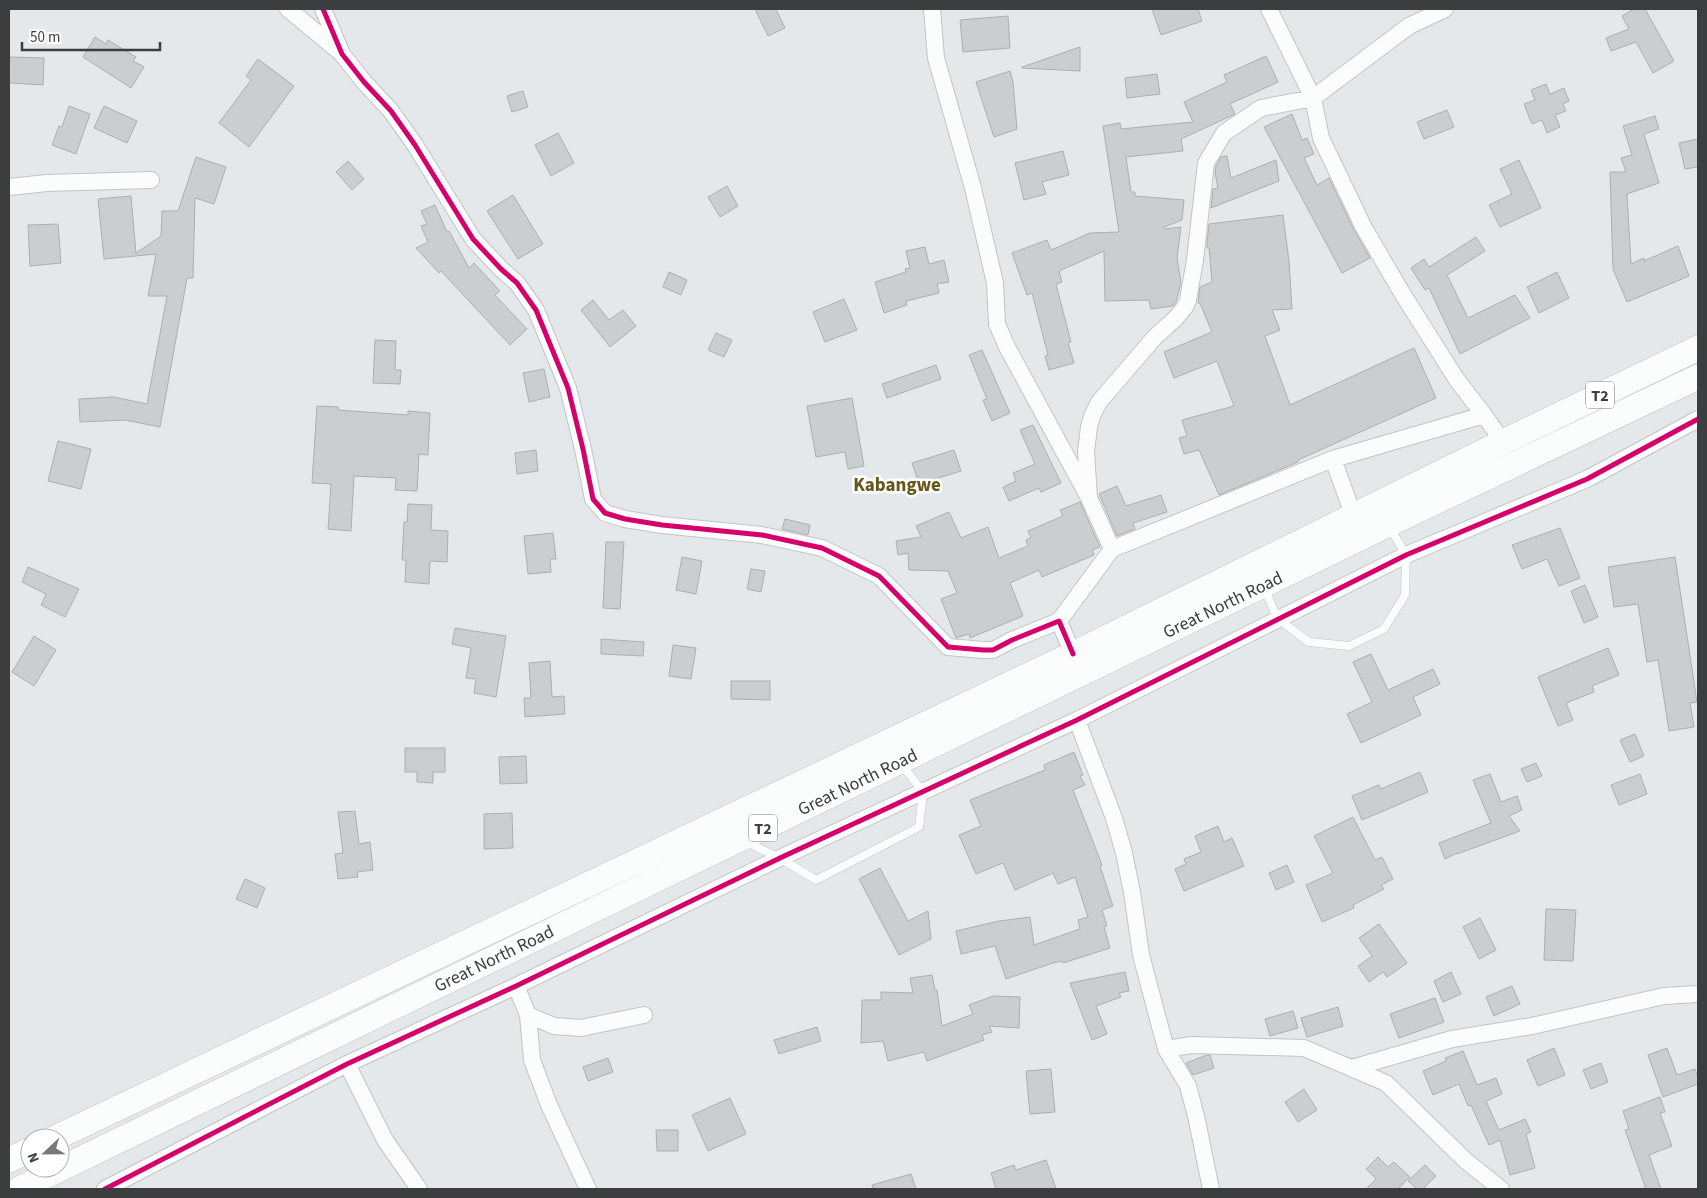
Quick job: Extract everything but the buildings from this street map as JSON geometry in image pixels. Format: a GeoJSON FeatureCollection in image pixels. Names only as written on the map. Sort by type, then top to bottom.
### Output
{"type":"FeatureCollection","features":[{"type":"Feature","properties":{"kind":"main road","name":"Great North Road"},"geometry":{"type":"LineString","coordinates":[[70,1131],[1073,654],[1698,348]]}},
{"type":"Feature","properties":{"kind":"main road","name":"Great North Road"},"geometry":{"type":"LineString","coordinates":[[20,1189],[1264,586],[1388,524],[1698,377]]}},
{"type":"Feature","properties":{"kind":"street"},"geometry":{"type":"LineString","coordinates":[[288,9],[342,54],[396,118],[474,239],[501,269],[517,283],[536,310],[568,388],[593,498],[605,513],[662,526],[762,535],[822,548],[878,576],[948,647],[993,650],[1012,640],[1059,621],[1112,549],[1333,459],[1484,415]]}},
{"type":"Feature","properties":{"kind":"street"},"geometry":{"type":"LineString","coordinates":[[323,9],[342,54]]}},
{"type":"Feature","properties":{"kind":"street"},"geometry":{"type":"LineString","coordinates":[[932,9],[936,58],[972,188],[994,283],[997,324],[1007,347],[1089,498],[1112,549]]}},
{"type":"Feature","properties":{"kind":"street"},"geometry":{"type":"LineString","coordinates":[[1269,9],[1313,98],[1321,138],[1363,226],[1402,293],[1458,380],[1503,442]]}},
{"type":"Feature","properties":{"kind":"street"},"geometry":{"type":"LineString","coordinates":[[1089,498],[1087,439],[1092,416],[1099,402],[1155,336],[1181,312],[1188,300],[1195,260],[1206,164],[1224,133],[1261,108],[1313,98],[1409,26],[1444,9]]}},
{"type":"Feature","properties":{"kind":"street"},"geometry":{"type":"LineString","coordinates":[[9,187],[47,183],[151,180]]}},
{"type":"Feature","properties":{"kind":"street"},"geometry":{"type":"LineString","coordinates":[[105,1189],[347,1064],[516,986],[780,858],[1077,720],[1277,618],[1406,555],[1587,479],[1698,419]]}},
{"type":"Feature","properties":{"kind":"street"},"geometry":{"type":"LineString","coordinates":[[1333,459],[1354,517]]}},
{"type":"Feature","properties":{"kind":"street"},"geometry":{"type":"LineString","coordinates":[[1059,621],[1073,654]]}},
{"type":"Feature","properties":{"kind":"street"},"geometry":{"type":"LineString","coordinates":[[1077,720],[1114,818],[1124,853],[1141,955],[1166,1049],[1188,1086],[1196,1116],[1210,1189]]}},
{"type":"Feature","properties":{"kind":"street"},"geometry":{"type":"LineString","coordinates":[[516,986],[528,1015],[532,1060],[548,1105],[588,1189]]}},
{"type":"Feature","properties":{"kind":"street"},"geometry":{"type":"LineString","coordinates":[[1352,1068],[1452,1040],[1532,1026],[1664,996],[1698,994]]}},
{"type":"Feature","properties":{"kind":"street"},"geometry":{"type":"LineString","coordinates":[[528,1015],[554,1026],[581,1028],[644,1014]]}},
{"type":"Feature","properties":{"kind":"street"},"geometry":{"type":"LineString","coordinates":[[1166,1049],[1192,1045],[1304,1048],[1352,1068],[1386,1083],[1466,1161],[1501,1189]]}},
{"type":"Feature","properties":{"kind":"street"},"geometry":{"type":"LineString","coordinates":[[347,1064],[384,1140],[419,1189]]}},
{"type":"Feature","properties":{"kind":"lane"},"geometry":{"type":"LineString","coordinates":[[1264,586],[1277,618],[1309,642],[1349,646],[1384,628],[1405,595],[1406,555],[1388,524]]}},
{"type":"Feature","properties":{"kind":"lane"},"geometry":{"type":"LineString","coordinates":[[740,840],[780,858],[816,880],[919,827],[922,792],[899,762]]}},
{"type":"Feature","properties":{"kind":"cycle path"},"geometry":{"type":"LineString","coordinates":[[323,9],[342,54],[364,82],[391,111],[415,145],[473,239],[517,283],[536,310],[568,388],[593,499],[605,513],[625,519],[662,525],[762,535],[822,548],[879,576],[948,647],[993,650],[1012,640],[1059,621],[1073,654]]}},
{"type":"Feature","properties":{"kind":"cycle path"},"geometry":{"type":"LineString","coordinates":[[105,1189],[347,1064],[516,986],[780,858],[1077,720],[1406,555],[1587,479],[1698,419]]}},
{"type":"Feature","properties":{"kind":"district","name":"Kabangwe"},"geometry":{"type":"Point","coordinates":[897,484]}}]}
